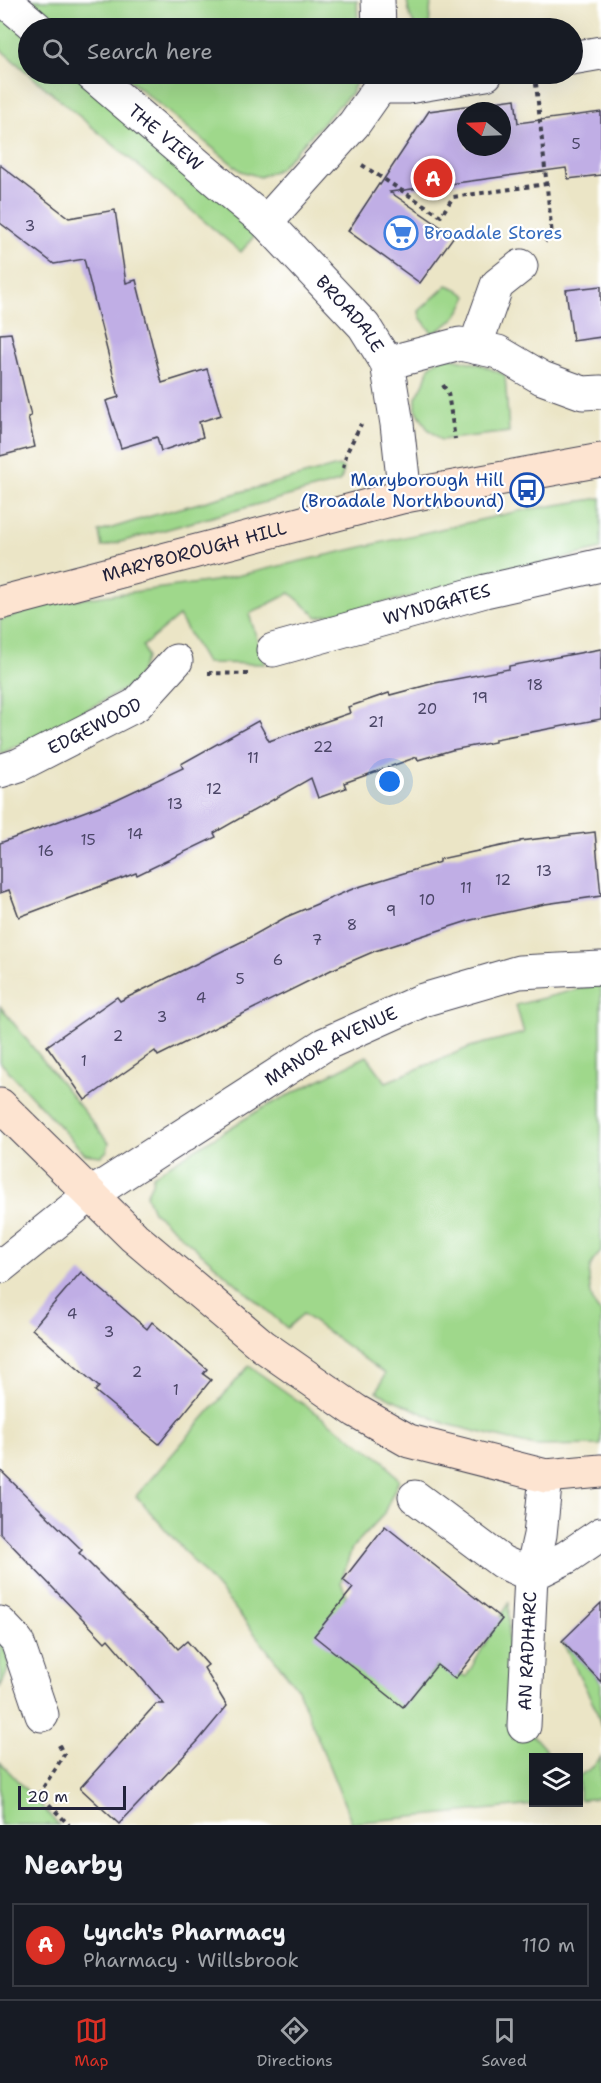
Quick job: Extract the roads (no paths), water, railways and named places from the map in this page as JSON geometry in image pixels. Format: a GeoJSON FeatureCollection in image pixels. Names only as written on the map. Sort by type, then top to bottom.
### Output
{"type":"FeatureCollection","features":[{"type":"Feature","properties":{"kind":"street"},"geometry":{"type":"LineString","coordinates":[[4,0],[26,18]]}},
{"type":"Feature","properties":{"kind":"street"},"geometry":{"type":"LineString","coordinates":[[378,0],[379,18]]}},
{"type":"Feature","properties":{"kind":"street"},"geometry":{"type":"LineString","coordinates":[[583,56],[601,53]]}},
{"type":"Feature","properties":{"kind":"street","name":"THE VIEW"},"geometry":{"type":"LineString","coordinates":[[103,84],[239,201]]}},
{"type":"Feature","properties":{"kind":"street"},"geometry":{"type":"LineString","coordinates":[[266,222],[354,124],[378,84]]}},
{"type":"Feature","properties":{"kind":"street"},"geometry":{"type":"LineString","coordinates":[[396,84],[408,87],[426,84]]}},
{"type":"Feature","properties":{"kind":"street","name":"BROADALE"},"geometry":{"type":"LineString","coordinates":[[239,201],[266,222],[364,326],[402,359],[397,424],[405,496]]}},
{"type":"Feature","properties":{"kind":"street"},"geometry":{"type":"LineString","coordinates":[[476,347],[497,285],[521,266]]}},
{"type":"Feature","properties":{"kind":"street"},"geometry":{"type":"LineString","coordinates":[[402,359],[460,344],[498,352],[542,378],[584,393],[601,392]]}},
{"type":"Feature","properties":{"kind":"street","name":"MARYBOROUGH HILL"},"geometry":{"type":"LineString","coordinates":[[0,603],[405,496],[601,460]]}},
{"type":"Feature","properties":{"kind":"street","name":"WYNDGATES"},"geometry":{"type":"LineString","coordinates":[[273,650],[485,591],[601,565]]}},
{"type":"Feature","properties":{"kind":"street","name":"EDGEWOOD"},"geometry":{"type":"LineString","coordinates":[[0,771],[19,765],[136,705],[176,662]]}},
{"type":"Feature","properties":{"kind":"street","name":"MANOR AVENUE"},"geometry":{"type":"LineString","coordinates":[[0,1267],[90,1195],[326,1044],[423,1000],[519,972],[601,968]]}},
{"type":"Feature","properties":{"kind":"street"},"geometry":{"type":"LineString","coordinates":[[0,1105],[134,1237],[263,1346],[356,1411],[409,1441],[546,1476],[601,1471]]}},
{"type":"Feature","properties":{"kind":"street","name":"AN RADHARC"},"geometry":{"type":"LineString","coordinates":[[524,1726],[531,1575],[540,1535],[546,1476]]}},
{"type":"Feature","properties":{"kind":"street","name":"AN RADHARC"},"geometry":{"type":"LineString","coordinates":[[415,1497],[502,1562],[531,1575]]}},
{"type":"Feature","properties":{"kind":"street","name":"AN RADHARC"},"geometry":{"type":"LineString","coordinates":[[531,1575],[567,1557],[601,1534]]}},
{"type":"Feature","properties":{"kind":"street"},"geometry":{"type":"LineString","coordinates":[[0,1623],[17,1641],[42,1715]]}},
{"type":"Feature","properties":{"kind":"place","name":"Lynch's Pharmacy"},"geometry":{"type":"Point","coordinates":[433,178]}},
{"type":"Feature","properties":{"kind":"place","name":"Broadale Stores"},"geometry":{"type":"Point","coordinates":[401,233]}},
{"type":"Feature","properties":{"kind":"place","name":"Maryborough Hill (Broadale Northbound)"},"geometry":{"type":"Point","coordinates":[527,490]}}]}
